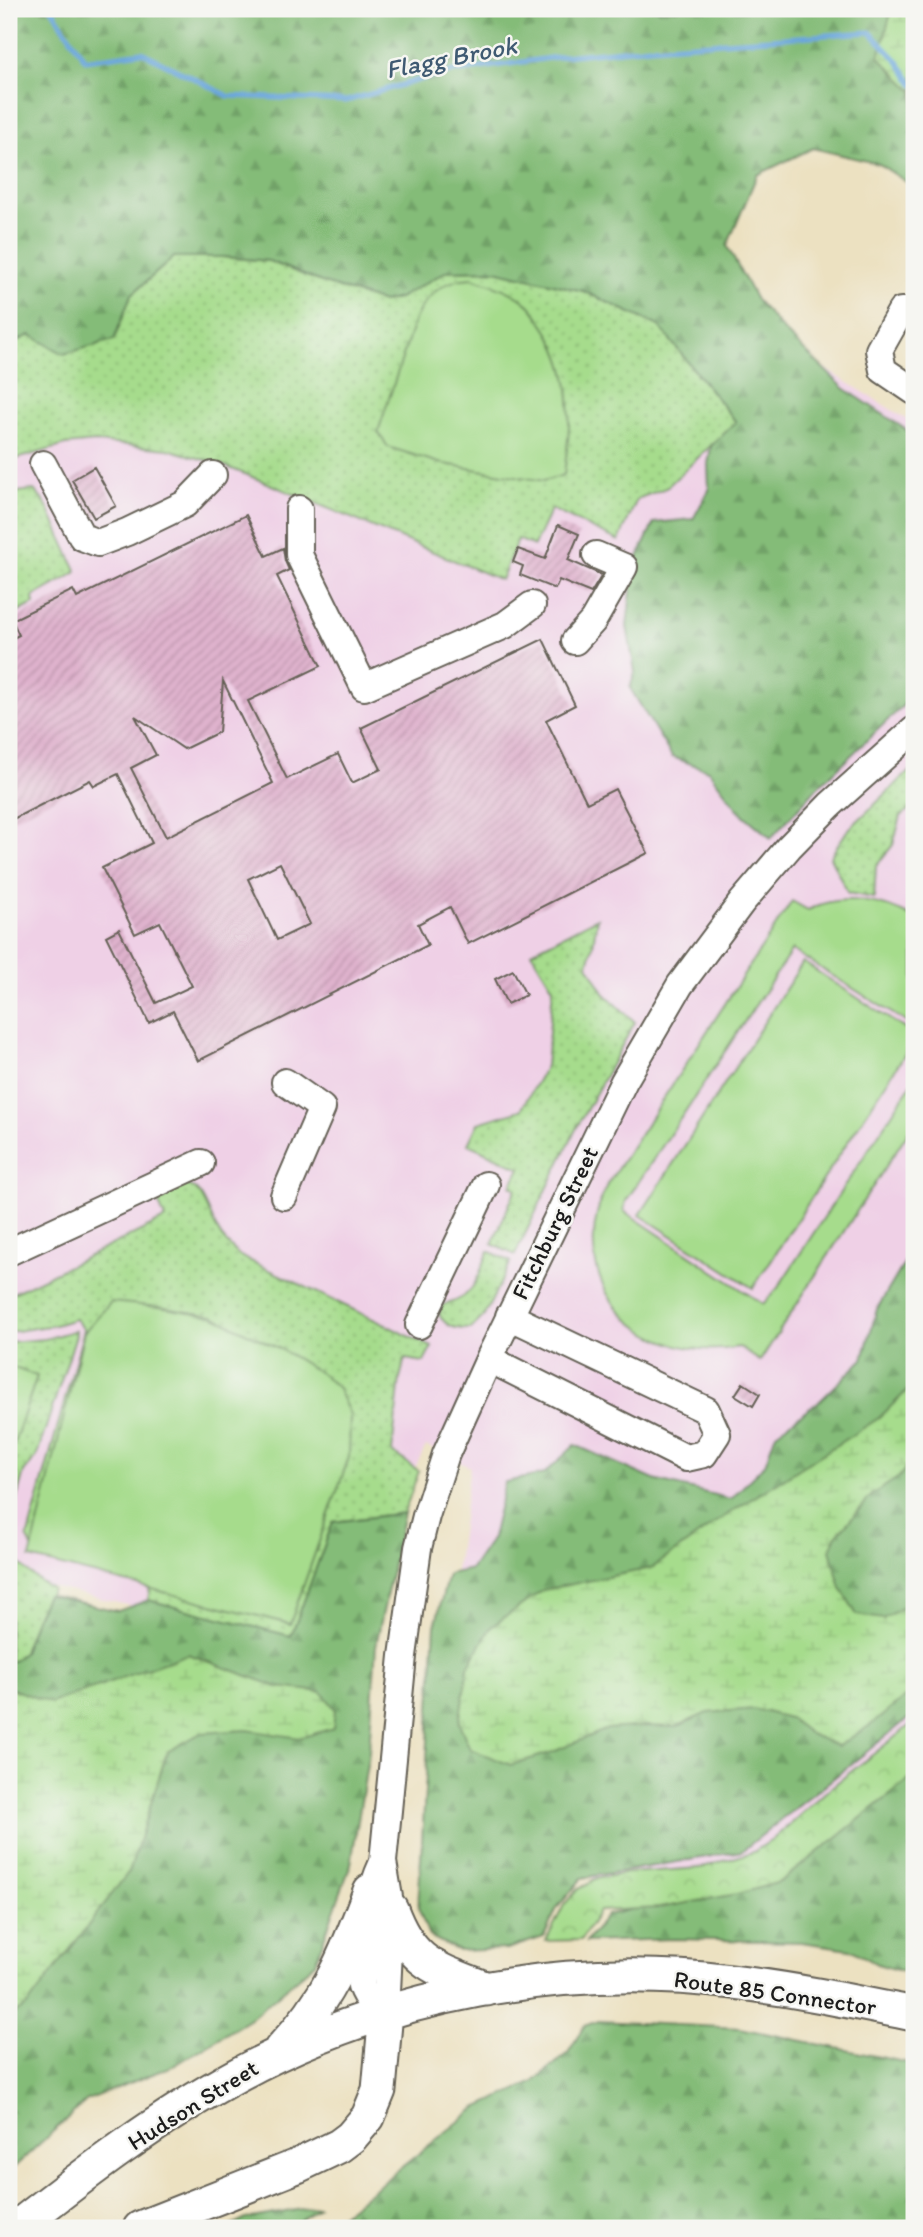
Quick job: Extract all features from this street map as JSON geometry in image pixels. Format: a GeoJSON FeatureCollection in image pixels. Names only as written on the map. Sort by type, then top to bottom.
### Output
{"type":"FeatureCollection","features":[{"type":"Feature","properties":{"kind":"main road"},"geometry":{"type":"LineString","coordinates":[[382,1888],[405,1941],[422,1961],[487,1989]]}},
{"type":"Feature","properties":{"kind":"main road"},"geometry":{"type":"LineString","coordinates":[[274,2056],[299,2029],[333,1981],[382,1888]]}},
{"type":"Feature","properties":{"kind":"main road","name":"Route 85 Connector"},"geometry":{"type":"LineString","coordinates":[[386,2012],[487,1989],[553,1980],[628,1976],[701,1979],[763,1986],[914,2014]]}},
{"type":"Feature","properties":{"kind":"main road"},"geometry":{"type":"LineString","coordinates":[[140,2228],[297,2166],[339,2146],[351,2137],[368,2117],[379,2090],[386,2012]]}},
{"type":"Feature","properties":{"kind":"main road","name":"Hudson Street"},"geometry":{"type":"LineString","coordinates":[[16,2228],[103,2161],[171,2114],[274,2056],[343,2026],[386,2012]]}},
{"type":"Feature","properties":{"kind":"street"},"geometry":{"type":"LineString","coordinates":[[914,311],[901,311],[879,350],[883,370],[914,391]]}},
{"type":"Feature","properties":{"kind":"street"},"geometry":{"type":"LineString","coordinates":[[43,464],[82,537],[98,543],[185,504],[213,475]]}},
{"type":"Feature","properties":{"kind":"street"},"geometry":{"type":"LineString","coordinates":[[299,509],[299,555],[364,687],[505,625],[532,605]]}},
{"type":"Feature","properties":{"kind":"street"},"geometry":{"type":"LineString","coordinates":[[575,640],[593,621],[624,567],[596,555]]}},
{"type":"Feature","properties":{"kind":"street","name":"Fitchburg Street"},"geometry":{"type":"LineString","coordinates":[[382,1888],[404,1643],[418,1548],[446,1454],[489,1359],[624,1081],[693,966],[789,847],[914,730]]}},
{"type":"Feature","properties":{"kind":"street"},"geometry":{"type":"LineString","coordinates":[[284,1196],[322,1108],[285,1082]]}},
{"type":"Feature","properties":{"kind":"street"},"geometry":{"type":"LineString","coordinates":[[9,1252],[201,1163]]}},
{"type":"Feature","properties":{"kind":"street"},"geometry":{"type":"LineString","coordinates":[[419,1325],[486,1185]]}},
{"type":"Feature","properties":{"kind":"street"},"geometry":{"type":"LineString","coordinates":[[489,1359],[686,1458],[704,1454],[717,1434],[706,1410],[509,1317]]}},
{"type":"Feature","properties":{"kind":"street"},"geometry":{"type":"LineString","coordinates":[[382,1888],[386,2012]]}},
{"type":"Feature","properties":{"kind":"shaded area"},"geometry":{"type":"Polygon","coordinates":[[[9,75],[472,147],[914,424],[914,1722],[829,1789],[772,1840],[753,1852],[700,1868],[627,1873],[595,1879],[424,1807],[470,1467],[426,1446],[382,1533],[330,1654],[32,1582],[9,1612],[9,75]]]}},
{"type":"Feature","properties":{"kind":"green space"},"geometry":{"type":"Polygon","coordinates":[[[9,9],[914,9],[914,187],[879,164],[813,148],[757,175],[727,246],[756,300],[785,332],[844,388],[914,435],[914,695],[814,791],[771,838],[740,812],[708,770],[672,757],[630,688],[635,672],[627,626],[634,565],[654,523],[693,519],[709,490],[708,464],[711,446],[736,422],[659,326],[583,291],[495,270],[447,271],[399,298],[383,302],[269,261],[174,257],[131,295],[114,340],[64,354],[30,335],[9,345],[9,9]]]}},
{"type":"Feature","properties":{"kind":"green space"},"geometry":{"type":"Polygon","coordinates":[[[892,9],[914,9],[914,92],[879,57],[892,9]]]}},
{"type":"Feature","properties":{"kind":"green space"},"geometry":{"type":"Polygon","coordinates":[[[174,257],[269,261],[383,302],[399,298],[447,271],[495,270],[583,291],[659,326],[736,422],[666,488],[637,499],[619,541],[551,509],[534,546],[518,539],[501,580],[222,465],[168,449],[95,442],[66,445],[9,461],[9,379],[15,363],[9,355],[9,345],[29,335],[114,340],[131,295],[174,257]]]}},
{"type":"Feature","properties":{"kind":"green space"},"geometry":{"type":"Polygon","coordinates":[[[472,278],[524,301],[535,312],[554,342],[562,360],[569,396],[564,475],[544,481],[439,463],[388,447],[378,432],[420,310],[431,296],[445,285],[472,278]]]}},
{"type":"Feature","properties":{"kind":"green space"},"geometry":{"type":"Polygon","coordinates":[[[34,490],[46,504],[77,572],[33,597],[34,604],[9,617],[9,493],[34,490]]]}},
{"type":"Feature","properties":{"kind":"green space"},"geometry":{"type":"Polygon","coordinates":[[[914,767],[914,806],[901,816],[893,845],[876,866],[874,898],[848,893],[830,857],[847,831],[914,767]]]}},
{"type":"Feature","properties":{"kind":"green space"},"geometry":{"type":"Polygon","coordinates":[[[792,901],[808,910],[834,901],[862,901],[889,907],[914,918],[914,1027],[792,950],[626,1201],[624,1211],[763,1304],[777,1289],[914,1080],[914,1123],[760,1361],[739,1347],[702,1349],[669,1343],[641,1329],[618,1309],[602,1284],[594,1254],[596,1221],[607,1185],[792,901]]]}},
{"type":"Feature","properties":{"kind":"green space"},"geometry":{"type":"Polygon","coordinates":[[[597,918],[588,965],[604,993],[635,1022],[577,1127],[515,1255],[492,1244],[516,1189],[511,1186],[520,1168],[468,1144],[478,1123],[521,1110],[546,1066],[553,988],[531,952],[597,918]]]}},
{"type":"Feature","properties":{"kind":"green space"},"geometry":{"type":"Polygon","coordinates":[[[803,962],[914,1035],[914,1040],[753,1288],[640,1215],[803,962]]]}},
{"type":"Feature","properties":{"kind":"green space"},"geometry":{"type":"Polygon","coordinates":[[[179,1183],[188,1185],[201,1195],[221,1236],[240,1256],[432,1347],[424,1362],[405,1359],[400,1378],[392,1452],[419,1471],[404,1513],[333,1522],[291,1637],[148,1600],[150,1587],[38,1557],[27,1539],[84,1329],[75,1319],[9,1332],[9,1295],[165,1219],[155,1194],[179,1183]]]}},
{"type":"Feature","properties":{"kind":"green space"},"geometry":{"type":"Polygon","coordinates":[[[914,1247],[914,1714],[742,1851],[582,1878],[557,1908],[544,1937],[507,1949],[459,1951],[429,1936],[418,1907],[435,1626],[448,1574],[471,1569],[492,1538],[505,1482],[544,1474],[575,1445],[654,1480],[731,1499],[765,1464],[776,1433],[821,1400],[863,1359],[877,1309],[914,1247]]]}},
{"type":"Feature","properties":{"kind":"green space"},"geometry":{"type":"Polygon","coordinates":[[[489,1251],[511,1262],[484,1316],[471,1329],[448,1325],[439,1314],[442,1305],[462,1298],[468,1292],[489,1251]]]}},
{"type":"Feature","properties":{"kind":"green space"},"geometry":{"type":"Polygon","coordinates":[[[111,1302],[213,1316],[282,1350],[322,1374],[337,1387],[350,1415],[349,1457],[290,1624],[30,1558],[84,1332],[111,1302]]]}},
{"type":"Feature","properties":{"kind":"green space"},"geometry":{"type":"Polygon","coordinates":[[[76,1330],[36,1458],[24,1472],[9,1527],[9,1342],[45,1339],[76,1330]]]}},
{"type":"Feature","properties":{"kind":"green space"},"geometry":{"type":"Polygon","coordinates":[[[9,1366],[37,1376],[9,1458],[9,1366]]]}},
{"type":"Feature","properties":{"kind":"green space"},"geometry":{"type":"Polygon","coordinates":[[[914,1384],[914,1456],[899,1477],[873,1494],[835,1537],[830,1550],[841,1588],[857,1615],[883,1619],[914,1600],[914,1690],[872,1724],[838,1746],[810,1734],[789,1718],[754,1709],[707,1713],[676,1727],[607,1729],[553,1752],[511,1765],[470,1749],[459,1723],[468,1667],[491,1627],[543,1590],[652,1568],[731,1512],[879,1418],[914,1384]]]}},
{"type":"Feature","properties":{"kind":"green space"},"geometry":{"type":"Polygon","coordinates":[[[404,1513],[376,1645],[369,1752],[351,1864],[315,1963],[250,2019],[175,2065],[87,2100],[9,2172],[9,1661],[23,1653],[47,1595],[118,1611],[148,1600],[291,1636],[333,1522],[404,1513]]]}},
{"type":"Feature","properties":{"kind":"green space"},"geometry":{"type":"Polygon","coordinates":[[[9,1542],[20,1564],[52,1589],[35,1619],[23,1653],[13,1661],[9,1661],[9,1542]]]}},
{"type":"Feature","properties":{"kind":"green space"},"geometry":{"type":"Polygon","coordinates":[[[188,1654],[278,1687],[322,1692],[335,1709],[333,1728],[300,1738],[247,1730],[201,1733],[167,1752],[130,1870],[27,2006],[9,2016],[9,1688],[51,1703],[188,1654]]]}},
{"type":"Feature","properties":{"kind":"green space"},"geometry":{"type":"Polygon","coordinates":[[[914,1722],[914,1776],[780,1882],[737,1894],[659,1908],[599,1911],[581,1940],[546,1941],[564,1905],[577,1890],[595,1879],[627,1873],[700,1868],[753,1852],[772,1840],[829,1789],[914,1722]]]}},
{"type":"Feature","properties":{"kind":"green space"},"geometry":{"type":"Polygon","coordinates":[[[914,1750],[914,1971],[897,1970],[877,1964],[850,1949],[801,1942],[674,1939],[586,1942],[607,1915],[763,1880],[914,1750]]]}},
{"type":"Feature","properties":{"kind":"green space"},"geometry":{"type":"Polygon","coordinates":[[[598,2021],[740,2028],[914,2064],[914,2228],[325,2228],[476,2108],[532,2083],[568,2053],[584,2026],[598,2021]]]}},
{"type":"Feature","properties":{"kind":"green space"},"geometry":{"type":"Polygon","coordinates":[[[319,2206],[291,2228],[228,2228],[246,2219],[319,2206]]]}},
{"type":"Feature","properties":{"kind":"building"},"geometry":{"type":"Polygon","coordinates":[[[94,467],[116,506],[94,518],[72,480],[94,467]]]}},
{"type":"Feature","properties":{"kind":"building"},"geometry":{"type":"Polygon","coordinates":[[[246,515],[266,556],[283,548],[289,570],[277,576],[321,666],[248,701],[287,779],[338,754],[352,783],[381,769],[361,728],[543,639],[575,705],[546,720],[587,803],[615,789],[648,853],[468,944],[450,907],[418,924],[428,945],[198,1061],[173,1011],[149,1023],[106,936],[119,929],[156,1003],[192,986],[160,922],[135,934],[102,868],[152,843],[118,774],[94,786],[90,780],[9,821],[9,640],[19,635],[12,620],[73,590],[77,598],[246,515]],[[223,681],[219,732],[184,749],[135,716],[156,755],[131,768],[166,837],[273,783],[223,681]],[[280,863],[248,879],[277,940],[310,924],[280,863]]]}},
{"type":"Feature","properties":{"kind":"building"},"geometry":{"type":"Polygon","coordinates":[[[558,525],[579,534],[568,560],[602,575],[591,593],[559,580],[555,589],[520,575],[523,566],[513,562],[518,549],[545,559],[558,525]]]}},
{"type":"Feature","properties":{"kind":"building"},"geometry":{"type":"Polygon","coordinates":[[[513,970],[526,995],[507,1004],[495,979],[513,970]]]}},
{"type":"Feature","properties":{"kind":"building"},"geometry":{"type":"Polygon","coordinates":[[[743,1383],[760,1394],[753,1406],[735,1395],[743,1383]]]}},
{"type":"Feature","properties":{"kind":"waterway","name":"Flagg Brook"},"geometry":{"type":"LineString","coordinates":[[52,9],[85,60],[142,52],[228,96],[346,101],[440,74],[564,56],[650,47],[870,32],[897,60],[914,85]]}}]}
